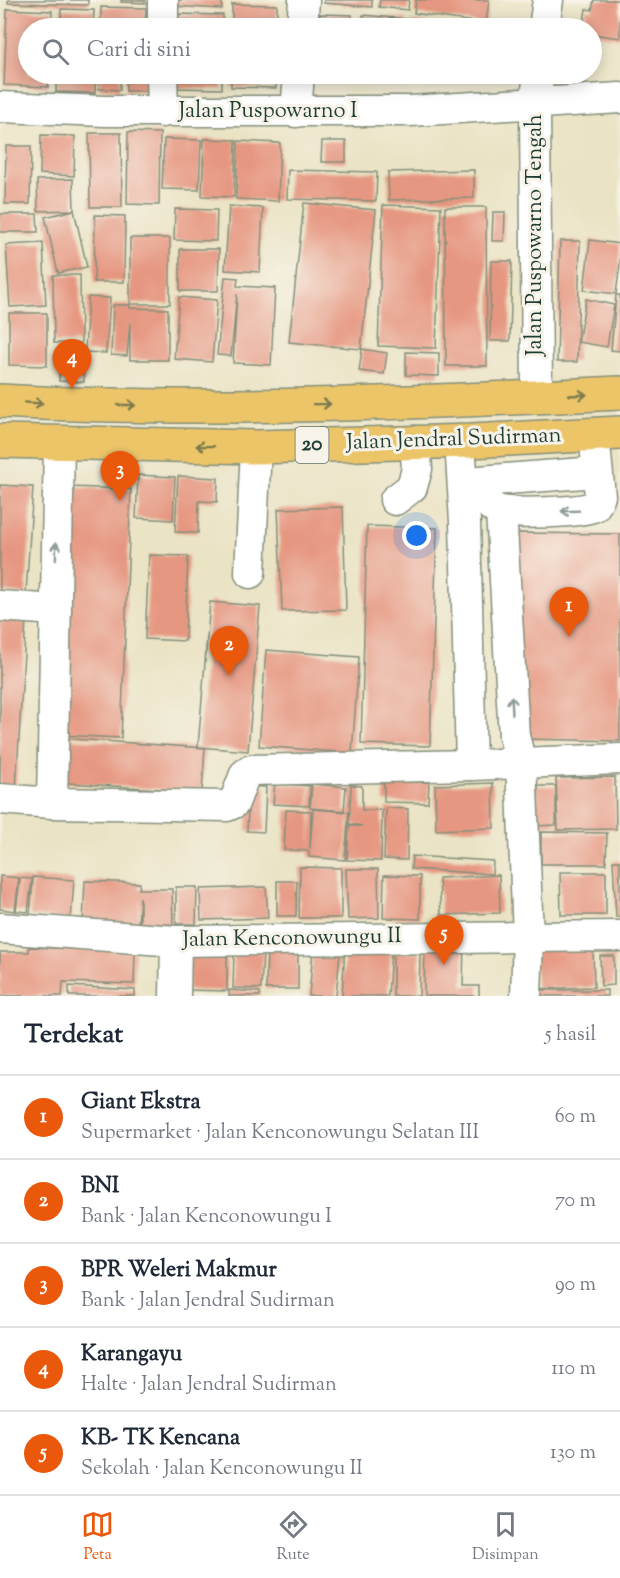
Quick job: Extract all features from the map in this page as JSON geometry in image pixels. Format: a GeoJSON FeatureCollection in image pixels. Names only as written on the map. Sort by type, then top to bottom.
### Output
{"type":"FeatureCollection","features":[{"type":"Feature","properties":{"kind":"highway","name":"Jalan Jendral Sudirman"},"geometry":{"type":"LineString","coordinates":[[0,401],[82,405],[268,406],[620,393]]}},
{"type":"Feature","properties":{"kind":"highway","name":"Jalan Jendral Sudirman"},"geometry":{"type":"LineString","coordinates":[[0,441],[256,447],[465,441],[607,433]]}},
{"type":"Feature","properties":{"kind":"street"},"geometry":{"type":"LineString","coordinates":[[163,0],[163,18]]}},
{"type":"Feature","properties":{"kind":"street"},"geometry":{"type":"LineString","coordinates":[[303,18],[304,0]]}},
{"type":"Feature","properties":{"kind":"street"},"geometry":{"type":"LineString","coordinates":[[545,18],[548,0]]}},
{"type":"Feature","properties":{"kind":"street"},"geometry":{"type":"LineString","coordinates":[[162,84],[163,112]]}},
{"type":"Feature","properties":{"kind":"street"},"geometry":{"type":"LineString","coordinates":[[296,112],[298,84]]}},
{"type":"Feature","properties":{"kind":"street","name":"Jalan Puspowarno Tengah"},"geometry":{"type":"LineString","coordinates":[[537,397],[535,104],[538,84]]}},
{"type":"Feature","properties":{"kind":"street","name":"Jalan Puspowarno I"},"geometry":{"type":"LineString","coordinates":[[0,107],[163,112],[411,111],[620,98]]}},
{"type":"Feature","properties":{"kind":"street"},"geometry":{"type":"LineString","coordinates":[[465,441],[484,498],[489,505],[501,511],[571,512],[590,508],[598,502],[600,496],[597,472],[607,433]]}},
{"type":"Feature","properties":{"kind":"street"},"geometry":{"type":"LineString","coordinates":[[395,500],[412,488],[417,469],[415,441]]}},
{"type":"Feature","properties":{"kind":"street"},"geometry":{"type":"LineString","coordinates":[[465,441],[471,765]]}},
{"type":"Feature","properties":{"kind":"street"},"geometry":{"type":"LineString","coordinates":[[52,802],[59,444]]}},
{"type":"Feature","properties":{"kind":"street"},"geometry":{"type":"LineString","coordinates":[[250,573],[256,447]]}},
{"type":"Feature","properties":{"kind":"street"},"geometry":{"type":"LineString","coordinates":[[480,481],[597,472]]}},
{"type":"Feature","properties":{"kind":"street"},"geometry":{"type":"LineString","coordinates":[[501,511],[514,736],[521,763],[528,936],[526,996]]}},
{"type":"Feature","properties":{"kind":"street"},"geometry":{"type":"LineString","coordinates":[[0,606],[56,609]]}},
{"type":"Feature","properties":{"kind":"street"},"geometry":{"type":"LineString","coordinates":[[0,799],[227,806],[234,803],[245,774],[251,770],[620,759]]}},
{"type":"Feature","properties":{"kind":"street","name":"Jalan Kenconowungu II"},"geometry":{"type":"LineString","coordinates":[[0,928],[176,941],[620,936]]}},
{"type":"Feature","properties":{"kind":"street"},"geometry":{"type":"LineString","coordinates":[[175,996],[176,941]]}},
{"type":"Feature","properties":{"kind":"building"},"geometry":{"type":"Polygon","coordinates":[[[8,0],[88,0],[88,5],[8,3],[8,0]]]}},
{"type":"Feature","properties":{"kind":"building"},"geometry":{"type":"Polygon","coordinates":[[[121,0],[145,0],[145,3],[121,2],[121,0]]]}},
{"type":"Feature","properties":{"kind":"building"},"geometry":{"type":"Polygon","coordinates":[[[175,0],[222,0],[222,9],[174,6],[175,0]]]}},
{"type":"Feature","properties":{"kind":"building"},"geometry":{"type":"Polygon","coordinates":[[[324,0],[372,0],[372,7],[324,3],[324,0]]]}},
{"type":"Feature","properties":{"kind":"building"},"geometry":{"type":"Polygon","coordinates":[[[380,0],[409,0],[408,10],[379,7],[380,0]]]}},
{"type":"Feature","properties":{"kind":"building"},"geometry":{"type":"Polygon","coordinates":[[[416,0],[489,0],[487,18],[447,18],[414,13],[416,0]]]}},
{"type":"Feature","properties":{"kind":"building"},"geometry":{"type":"Polygon","coordinates":[[[594,0],[620,0],[620,38],[602,35],[602,18],[585,18],[586,9],[592,10],[594,0]]]}},
{"type":"Feature","properties":{"kind":"building"},"geometry":{"type":"Polygon","coordinates":[[[232,4],[277,5],[277,18],[232,18],[232,4]]]}},
{"type":"Feature","properties":{"kind":"building"},"geometry":{"type":"Polygon","coordinates":[[[101,7],[146,8],[146,18],[101,18],[101,7]]]}},
{"type":"Feature","properties":{"kind":"building"},"geometry":{"type":"Polygon","coordinates":[[[7,9],[52,11],[52,18],[18,18],[18,84],[48,84],[48,87],[4,85],[7,9]]]}},
{"type":"Feature","properties":{"kind":"building"},"geometry":{"type":"Polygon","coordinates":[[[61,9],[94,10],[94,18],[61,18],[61,9]]]}},
{"type":"Feature","properties":{"kind":"building"},"geometry":{"type":"Polygon","coordinates":[[[174,14],[223,15],[223,18],[174,18],[174,14]]]}},
{"type":"Feature","properties":{"kind":"building"},"geometry":{"type":"Polygon","coordinates":[[[320,14],[352,15],[352,18],[320,18],[320,14]]]}},
{"type":"Feature","properties":{"kind":"building"},"geometry":{"type":"Polygon","coordinates":[[[363,15],[395,18],[363,18],[363,15]]]}},
{"type":"Feature","properties":{"kind":"building"},"geometry":{"type":"Polygon","coordinates":[[[56,84],[95,84],[95,93],[56,92],[56,84]]]}},
{"type":"Feature","properties":{"kind":"building"},"geometry":{"type":"Polygon","coordinates":[[[99,84],[120,84],[120,90],[99,89],[99,84]]]}},
{"type":"Feature","properties":{"kind":"building"},"geometry":{"type":"Polygon","coordinates":[[[126,84],[148,84],[148,91],[126,91],[126,84]]]}},
{"type":"Feature","properties":{"kind":"building"},"geometry":{"type":"Polygon","coordinates":[[[173,84],[222,84],[222,89],[173,88],[173,84]]]}},
{"type":"Feature","properties":{"kind":"building"},"geometry":{"type":"Polygon","coordinates":[[[231,84],[276,84],[276,88],[231,87],[231,84]]]}},
{"type":"Feature","properties":{"kind":"building"},"geometry":{"type":"Polygon","coordinates":[[[128,132],[160,133],[159,205],[127,204],[128,132]]]}},
{"type":"Feature","properties":{"kind":"building"},"geometry":{"type":"Polygon","coordinates":[[[89,133],[121,133],[122,207],[90,207],[89,133]]]}},
{"type":"Feature","properties":{"kind":"building"},"geometry":{"type":"Polygon","coordinates":[[[41,135],[75,136],[74,176],[40,174],[41,135]]]}},
{"type":"Feature","properties":{"kind":"building"},"geometry":{"type":"Polygon","coordinates":[[[164,139],[201,140],[199,190],[162,189],[164,139]]]}},
{"type":"Feature","properties":{"kind":"building"},"geometry":{"type":"Polygon","coordinates":[[[204,139],[236,140],[234,197],[202,196],[204,139]]]}},
{"type":"Feature","properties":{"kind":"building"},"geometry":{"type":"Polygon","coordinates":[[[238,141],[280,143],[278,201],[236,199],[238,141]]]}},
{"type":"Feature","properties":{"kind":"building"},"geometry":{"type":"Polygon","coordinates":[[[322,141],[346,141],[346,162],[321,162],[322,141]]]}},
{"type":"Feature","properties":{"kind":"building"},"geometry":{"type":"Polygon","coordinates":[[[6,146],[31,146],[30,204],[5,204],[6,146]]]}},
{"type":"Feature","properties":{"kind":"building"},"geometry":{"type":"Polygon","coordinates":[[[288,170],[377,172],[376,201],[287,199],[288,170]]]}},
{"type":"Feature","properties":{"kind":"building"},"geometry":{"type":"Polygon","coordinates":[[[474,170],[474,198],[389,200],[388,172],[474,170]]]}},
{"type":"Feature","properties":{"kind":"building"},"geometry":{"type":"Polygon","coordinates":[[[73,179],[74,210],[38,211],[37,180],[73,179]]]}},
{"type":"Feature","properties":{"kind":"building"},"geometry":{"type":"Polygon","coordinates":[[[304,203],[376,210],[361,349],[289,342],[304,203]]]}},
{"type":"Feature","properties":{"kind":"building"},"geometry":{"type":"Polygon","coordinates":[[[383,205],[441,207],[436,348],[378,346],[383,205]]]}},
{"type":"Feature","properties":{"kind":"building"},"geometry":{"type":"Polygon","coordinates":[[[229,206],[263,208],[260,272],[225,270],[229,206]]]}},
{"type":"Feature","properties":{"kind":"building"},"geometry":{"type":"Polygon","coordinates":[[[445,207],[486,207],[487,366],[446,366],[445,207]]]}},
{"type":"Feature","properties":{"kind":"building"},"geometry":{"type":"Polygon","coordinates":[[[175,209],[217,210],[216,241],[174,240],[175,209]]]}},
{"type":"Feature","properties":{"kind":"building"},"geometry":{"type":"Polygon","coordinates":[[[74,210],[87,267],[58,273],[45,217],[74,210]]]}},
{"type":"Feature","properties":{"kind":"building"},"geometry":{"type":"Polygon","coordinates":[[[493,212],[505,212],[504,241],[492,241],[493,212]]]}},
{"type":"Feature","properties":{"kind":"building"},"geometry":{"type":"Polygon","coordinates":[[[0,214],[37,214],[38,232],[0,232],[0,214]]]}},
{"type":"Feature","properties":{"kind":"building"},"geometry":{"type":"Polygon","coordinates":[[[95,215],[125,216],[124,282],[94,282],[95,215]]]}},
{"type":"Feature","properties":{"kind":"building"},"geometry":{"type":"Polygon","coordinates":[[[130,238],[170,238],[170,304],[130,304],[130,238]]]}},
{"type":"Feature","properties":{"kind":"building"},"geometry":{"type":"Polygon","coordinates":[[[590,240],[620,244],[616,294],[584,290],[590,240]]]}},
{"type":"Feature","properties":{"kind":"building"},"geometry":{"type":"Polygon","coordinates":[[[560,241],[580,241],[577,362],[557,362],[560,241]]]}},
{"type":"Feature","properties":{"kind":"building"},"geometry":{"type":"Polygon","coordinates":[[[43,243],[46,305],[10,307],[6,245],[43,243]]]}},
{"type":"Feature","properties":{"kind":"building"},"geometry":{"type":"Polygon","coordinates":[[[180,249],[219,249],[218,291],[180,291],[180,249]]]}},
{"type":"Feature","properties":{"kind":"building"},"geometry":{"type":"Polygon","coordinates":[[[491,261],[512,261],[510,341],[490,341],[491,261]]]}},
{"type":"Feature","properties":{"kind":"building"},"geometry":{"type":"Polygon","coordinates":[[[53,275],[80,275],[81,343],[54,343],[53,275]]]}},
{"type":"Feature","properties":{"kind":"building"},"geometry":{"type":"Polygon","coordinates":[[[225,277],[238,278],[237,286],[275,288],[271,365],[233,363],[237,294],[231,356],[217,355],[225,277]]]}},
{"type":"Feature","properties":{"kind":"building"},"geometry":{"type":"Polygon","coordinates":[[[616,295],[620,295],[620,351],[611,350],[616,295]]]}},
{"type":"Feature","properties":{"kind":"building"},"geometry":{"type":"Polygon","coordinates":[[[88,297],[110,298],[106,353],[85,352],[88,297]]]}},
{"type":"Feature","properties":{"kind":"building"},"geometry":{"type":"Polygon","coordinates":[[[179,297],[217,300],[212,362],[174,359],[179,297]]]}},
{"type":"Feature","properties":{"kind":"building"},"geometry":{"type":"Polygon","coordinates":[[[586,299],[614,305],[607,347],[578,342],[586,299]]]}},
{"type":"Feature","properties":{"kind":"building"},"geometry":{"type":"Polygon","coordinates":[[[113,305],[168,309],[168,360],[130,360],[130,322],[127,356],[111,355],[113,305]]]}},
{"type":"Feature","properties":{"kind":"building"},"geometry":{"type":"Polygon","coordinates":[[[9,313],[47,313],[47,366],[9,365],[9,313]]]}},
{"type":"Feature","properties":{"kind":"building"},"geometry":{"type":"Polygon","coordinates":[[[362,349],[387,353],[384,374],[359,371],[362,349]]]}},
{"type":"Feature","properties":{"kind":"building"},"geometry":{"type":"Polygon","coordinates":[[[60,352],[83,353],[84,382],[59,381],[60,352]]]}},
{"type":"Feature","properties":{"kind":"building"},"geometry":{"type":"Polygon","coordinates":[[[406,352],[439,353],[439,376],[406,375],[406,352]]]}},
{"type":"Feature","properties":{"kind":"building"},"geometry":{"type":"Polygon","coordinates":[[[138,475],[175,477],[173,520],[136,518],[138,475]]]}},
{"type":"Feature","properties":{"kind":"building"},"geometry":{"type":"Polygon","coordinates":[[[178,476],[218,478],[217,502],[199,501],[198,533],[175,532],[178,476]]]}},
{"type":"Feature","properties":{"kind":"building"},"geometry":{"type":"Polygon","coordinates":[[[0,485],[33,487],[26,594],[0,592],[0,485]]]}},
{"type":"Feature","properties":{"kind":"building"},"geometry":{"type":"Polygon","coordinates":[[[68,487],[131,489],[121,738],[58,735],[68,487]]]}},
{"type":"Feature","properties":{"kind":"building"},"geometry":{"type":"Polygon","coordinates":[[[343,507],[346,610],[282,611],[278,509],[343,507]]]}},
{"type":"Feature","properties":{"kind":"building"},"geometry":{"type":"Polygon","coordinates":[[[367,526],[437,528],[430,746],[361,744],[367,526]]]}},
{"type":"Feature","properties":{"kind":"building"},"geometry":{"type":"Polygon","coordinates":[[[513,533],[620,534],[620,741],[524,739],[513,533]]]}},
{"type":"Feature","properties":{"kind":"building"},"geometry":{"type":"Polygon","coordinates":[[[149,555],[188,556],[185,641],[145,639],[149,555]]]}},
{"type":"Feature","properties":{"kind":"building"},"geometry":{"type":"Polygon","coordinates":[[[210,602],[260,606],[248,751],[198,747],[210,602]]]}},
{"type":"Feature","properties":{"kind":"building"},"geometry":{"type":"Polygon","coordinates":[[[0,617],[26,619],[16,789],[0,788],[0,617]]]}},
{"type":"Feature","properties":{"kind":"building"},"geometry":{"type":"Polygon","coordinates":[[[266,650],[359,657],[352,753],[259,746],[266,650]]]}},
{"type":"Feature","properties":{"kind":"building"},"geometry":{"type":"Polygon","coordinates":[[[58,738],[205,748],[202,792],[55,782],[58,738]]]}},
{"type":"Feature","properties":{"kind":"building"},"geometry":{"type":"Polygon","coordinates":[[[615,777],[616,829],[558,830],[556,778],[615,777]]]}},
{"type":"Feature","properties":{"kind":"building"},"geometry":{"type":"Polygon","coordinates":[[[384,782],[429,782],[428,803],[384,802],[384,782]]]}},
{"type":"Feature","properties":{"kind":"building"},"geometry":{"type":"Polygon","coordinates":[[[275,783],[310,786],[309,806],[273,804],[275,783]]]}},
{"type":"Feature","properties":{"kind":"building"},"geometry":{"type":"Polygon","coordinates":[[[493,783],[494,828],[436,830],[435,785],[493,783]]]}},
{"type":"Feature","properties":{"kind":"building"},"geometry":{"type":"Polygon","coordinates":[[[312,784],[346,787],[344,811],[310,808],[312,784]]]}},
{"type":"Feature","properties":{"kind":"building"},"geometry":{"type":"Polygon","coordinates":[[[351,785],[362,786],[362,810],[382,810],[381,861],[347,860],[349,826],[362,826],[349,824],[351,785]]]}},
{"type":"Feature","properties":{"kind":"building"},"geometry":{"type":"Polygon","coordinates":[[[249,786],[266,787],[264,832],[247,831],[249,786]]]}},
{"type":"Feature","properties":{"kind":"building"},"geometry":{"type":"Polygon","coordinates":[[[531,786],[556,786],[556,825],[532,826],[531,786]]]}},
{"type":"Feature","properties":{"kind":"building"},"geometry":{"type":"Polygon","coordinates":[[[386,808],[408,809],[407,860],[384,859],[386,808]]]}},
{"type":"Feature","properties":{"kind":"building"},"geometry":{"type":"Polygon","coordinates":[[[313,809],[349,812],[345,860],[309,857],[309,851],[284,850],[286,810],[311,811],[310,849],[313,809]]]}},
{"type":"Feature","properties":{"kind":"building"},"geometry":{"type":"Polygon","coordinates":[[[541,832],[607,833],[606,864],[541,864],[541,832]]]}},
{"type":"Feature","properties":{"kind":"building"},"geometry":{"type":"Polygon","coordinates":[[[412,856],[493,861],[492,874],[411,869],[412,856]]]}},
{"type":"Feature","properties":{"kind":"building"},"geometry":{"type":"Polygon","coordinates":[[[613,861],[620,861],[620,917],[616,917],[613,861]]]}},
{"type":"Feature","properties":{"kind":"building"},"geometry":{"type":"Polygon","coordinates":[[[300,867],[341,868],[341,918],[299,918],[300,867]]]}},
{"type":"Feature","properties":{"kind":"building"},"geometry":{"type":"Polygon","coordinates":[[[346,869],[378,869],[379,918],[348,919],[346,869]]]}},
{"type":"Feature","properties":{"kind":"building"},"geometry":{"type":"Polygon","coordinates":[[[560,872],[606,872],[606,915],[561,915],[560,872]]]}},
{"type":"Feature","properties":{"kind":"building"},"geometry":{"type":"Polygon","coordinates":[[[384,875],[420,876],[420,919],[383,918],[384,875]]]}},
{"type":"Feature","properties":{"kind":"building"},"geometry":{"type":"Polygon","coordinates":[[[499,875],[500,913],[441,915],[439,878],[499,875]]]}},
{"type":"Feature","properties":{"kind":"building"},"geometry":{"type":"Polygon","coordinates":[[[0,876],[19,878],[15,911],[0,909],[0,876]]]}},
{"type":"Feature","properties":{"kind":"building"},"geometry":{"type":"Polygon","coordinates":[[[33,877],[74,880],[71,920],[30,916],[33,877]]]}},
{"type":"Feature","properties":{"kind":"building"},"geometry":{"type":"Polygon","coordinates":[[[20,878],[32,879],[28,912],[16,911],[20,878]]]}},
{"type":"Feature","properties":{"kind":"building"},"geometry":{"type":"Polygon","coordinates":[[[85,881],[140,883],[139,889],[172,889],[173,924],[140,925],[140,897],[138,924],[83,922],[85,881]]]}},
{"type":"Feature","properties":{"kind":"building"},"geometry":{"type":"Polygon","coordinates":[[[277,881],[297,881],[296,916],[277,916],[277,881]]]}},
{"type":"Feature","properties":{"kind":"building"},"geometry":{"type":"Polygon","coordinates":[[[176,887],[197,887],[196,924],[176,924],[176,887]]]}},
{"type":"Feature","properties":{"kind":"building"},"geometry":{"type":"Polygon","coordinates":[[[266,887],[268,918],[201,920],[200,889],[266,887]]]}},
{"type":"Feature","properties":{"kind":"building"},"geometry":{"type":"Polygon","coordinates":[[[425,943],[464,943],[463,986],[479,986],[479,996],[424,996],[425,943]]]}},
{"type":"Feature","properties":{"kind":"building"},"geometry":{"type":"Polygon","coordinates":[[[29,947],[135,951],[134,984],[63,982],[62,996],[0,996],[0,952],[29,952],[29,947]]]}},
{"type":"Feature","properties":{"kind":"building"},"geometry":{"type":"Polygon","coordinates":[[[345,947],[391,951],[388,996],[342,996],[345,947]]]}},
{"type":"Feature","properties":{"kind":"building"},"geometry":{"type":"Polygon","coordinates":[[[593,947],[594,987],[536,989],[535,949],[593,947]]]}},
{"type":"Feature","properties":{"kind":"building"},"geometry":{"type":"Polygon","coordinates":[[[189,948],[227,948],[227,991],[188,990],[189,948]]]}},
{"type":"Feature","properties":{"kind":"building"},"geometry":{"type":"Polygon","coordinates":[[[267,948],[298,948],[298,989],[266,989],[267,948]]]}},
{"type":"Feature","properties":{"kind":"building"},"geometry":{"type":"Polygon","coordinates":[[[313,950],[340,953],[336,996],[309,996],[313,950]]]}},
{"type":"Feature","properties":{"kind":"building"},"geometry":{"type":"Polygon","coordinates":[[[234,951],[263,952],[261,989],[233,988],[234,951]]]}},
{"type":"Feature","properties":{"kind":"building"},"geometry":{"type":"Polygon","coordinates":[[[393,952],[420,953],[419,996],[393,996],[393,952]]]}},
{"type":"Feature","properties":{"kind":"building"},"geometry":{"type":"Polygon","coordinates":[[[600,956],[614,956],[614,985],[601,986],[600,956]]]}},
{"type":"Feature","properties":{"kind":"building"},"geometry":{"type":"Polygon","coordinates":[[[69,986],[135,990],[135,996],[69,996],[69,986]]]}},
{"type":"Feature","properties":{"kind":"building"},"geometry":{"type":"Polygon","coordinates":[[[229,990],[260,992],[260,996],[229,996],[229,990]]]}},
{"type":"Feature","properties":{"kind":"building"},"geometry":{"type":"Polygon","coordinates":[[[533,990],[607,990],[607,996],[533,996],[533,990]]]}},
{"type":"Feature","properties":{"kind":"place","name":"Karangayu"},"geometry":{"type":"Point","coordinates":[72,389]}},
{"type":"Feature","properties":{"kind":"place","name":"BPR Weleri Makmur"},"geometry":{"type":"Point","coordinates":[120,501]}},
{"type":"Feature","properties":{"kind":"place","name":"Giant Ekstra"},"geometry":{"type":"Point","coordinates":[569,637]}},
{"type":"Feature","properties":{"kind":"place","name":"BNI"},"geometry":{"type":"Point","coordinates":[229,676]}},
{"type":"Feature","properties":{"kind":"place","name":"KB- TK Kencana"},"geometry":{"type":"Point","coordinates":[444,965]}}]}
